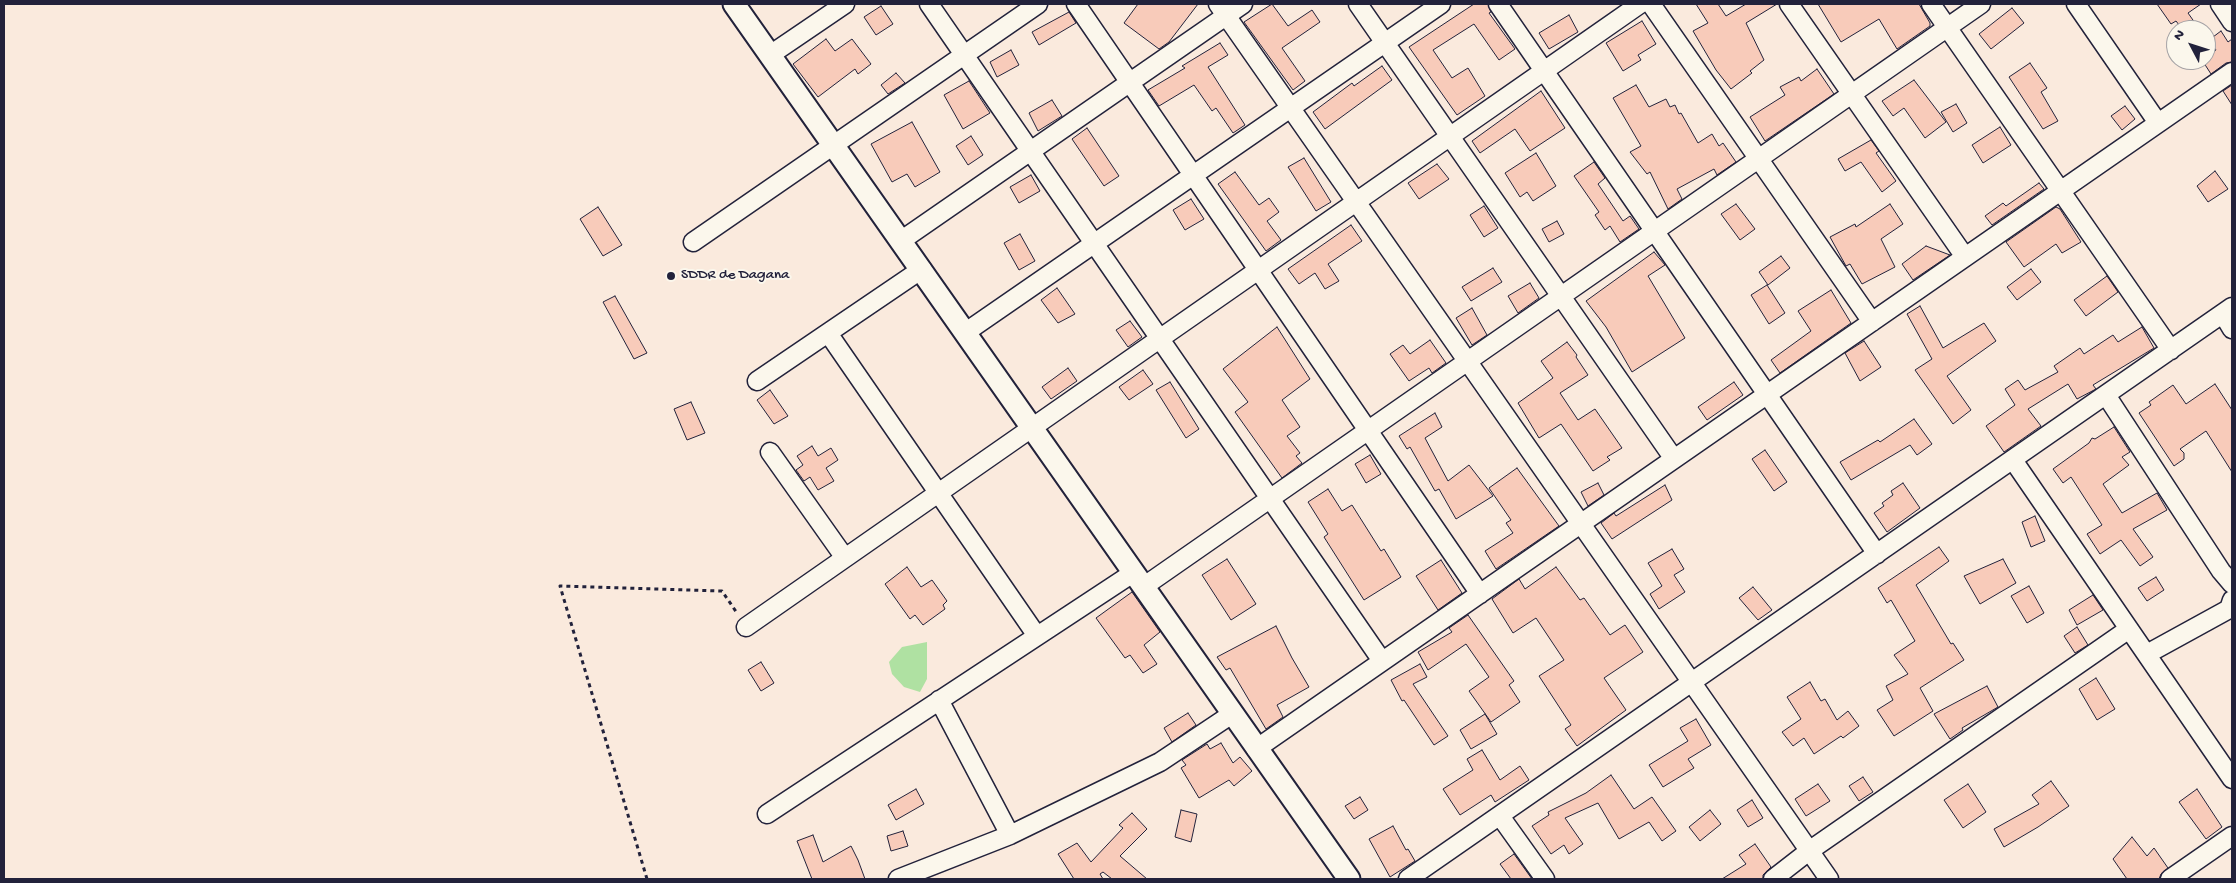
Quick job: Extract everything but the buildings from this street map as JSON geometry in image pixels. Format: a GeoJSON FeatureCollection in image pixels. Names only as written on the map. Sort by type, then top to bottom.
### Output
{"type":"FeatureCollection","features":[{"type":"Feature","properties":{"kind":"street"},"geometry":{"type":"LineString","coordinates":[[734,4],[902,240],[1256,749],[1349,879]]}},
{"type":"Feature","properties":{"kind":"street"},"geometry":{"type":"LineString","coordinates":[[770,55],[845,4]]}},
{"type":"Feature","properties":{"kind":"street"},"geometry":{"type":"LineString","coordinates":[[928,4],[1382,661]]}},
{"type":"Feature","properties":{"kind":"street"},"geometry":{"type":"LineString","coordinates":[[693,242],[1038,4]]}},
{"type":"Feature","properties":{"kind":"street"},"geometry":{"type":"LineString","coordinates":[[1076,4],[1480,594]]}},
{"type":"Feature","properties":{"kind":"street"},"geometry":{"type":"LineString","coordinates":[[902,240],[1130,82],[1222,10],[1243,4]]}},
{"type":"Feature","properties":{"kind":"street"},"geometry":{"type":"LineString","coordinates":[[1358,4],[1674,459]]}},
{"type":"Feature","properties":{"kind":"street"},"geometry":{"type":"LineString","coordinates":[[966,332],[1441,4]]}},
{"type":"Feature","properties":{"kind":"street"},"geometry":{"type":"LineString","coordinates":[[1498,4],[1877,554]]}},
{"type":"Feature","properties":{"kind":"street"},"geometry":{"type":"LineString","coordinates":[[746,627],[1640,4]]}},
{"type":"Feature","properties":{"kind":"street"},"geometry":{"type":"LineString","coordinates":[[1651,4],[1872,322]]}},
{"type":"Feature","properties":{"kind":"street"},"geometry":{"type":"LineString","coordinates":[[1789,4],[1965,257]]}},
{"type":"Feature","properties":{"kind":"street"},"geometry":{"type":"LineString","coordinates":[[1930,4],[2171,350]]}},
{"type":"Feature","properties":{"kind":"street"},"geometry":{"type":"LineString","coordinates":[[767,814],[1037,636],[1138,580],[1270,499],[1981,4]]}},
{"type":"Feature","properties":{"kind":"street"},"geometry":{"type":"LineString","coordinates":[[2076,4],[2158,123]]}},
{"type":"Feature","properties":{"kind":"street"},"geometry":{"type":"LineString","coordinates":[[2220,4],[2232,22]]}},
{"type":"Feature","properties":{"kind":"street"},"geometry":{"type":"LineString","coordinates":[[1222,10],[1829,879]]}},
{"type":"Feature","properties":{"kind":"street"},"geometry":{"type":"LineString","coordinates":[[1256,749],[2232,72]]}},
{"type":"Feature","properties":{"kind":"street"},"geometry":{"type":"LineString","coordinates":[[757,381],[922,269]]}},
{"type":"Feature","properties":{"kind":"street"},"geometry":{"type":"LineString","coordinates":[[1408,879],[2171,350],[2229,317]]}},
{"type":"Feature","properties":{"kind":"street"},"geometry":{"type":"LineString","coordinates":[[828,333],[1037,636]]}},
{"type":"Feature","properties":{"kind":"street"},"geometry":{"type":"LineString","coordinates":[[2106,395],[2229,573]]}},
{"type":"Feature","properties":{"kind":"street"},"geometry":{"type":"LineString","coordinates":[[770,452],[845,558]]}},
{"type":"Feature","properties":{"kind":"street"},"geometry":{"type":"LineString","coordinates":[[2013,460],[2232,779]]}},
{"type":"Feature","properties":{"kind":"street"},"geometry":{"type":"LineString","coordinates":[[2147,654],[2229,609],[2232,600]]}},
{"type":"Feature","properties":{"kind":"street"},"geometry":{"type":"LineString","coordinates":[[1773,879],[1809,850],[2129,629]]}},
{"type":"Feature","properties":{"kind":"street"},"geometry":{"type":"LineString","coordinates":[[939,700],[1010,835]]}},
{"type":"Feature","properties":{"kind":"street"},"geometry":{"type":"LineString","coordinates":[[898,879],[1010,835],[1160,762],[1232,714]]}},
{"type":"Feature","properties":{"kind":"street"},"geometry":{"type":"LineString","coordinates":[[1500,816],[1545,879]]}},
{"type":"Feature","properties":{"kind":"street"},"geometry":{"type":"LineString","coordinates":[[2170,879],[2232,836]]}},
{"type":"Feature","properties":{"kind":"path"},"geometry":{"type":"LineString","coordinates":[[647,879],[560,586],[722,591],[746,627]]}},
{"type":"Feature","properties":{"kind":"green space"},"geometry":{"type":"Polygon","coordinates":[[[927,642],[927,679],[920,692],[904,687],[892,674],[889,662],[902,647],[927,642]]]}},
{"type":"Feature","properties":{"kind":"place","name":"SDDR de Dagana"},"geometry":{"type":"Point","coordinates":[671,276]}}]}
